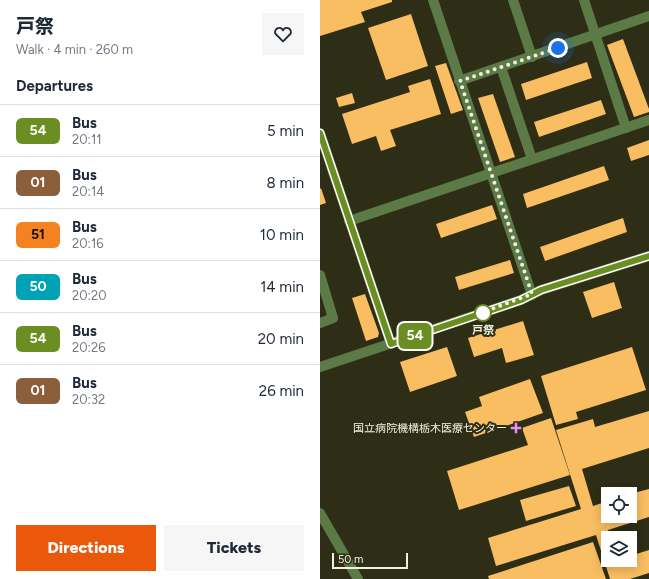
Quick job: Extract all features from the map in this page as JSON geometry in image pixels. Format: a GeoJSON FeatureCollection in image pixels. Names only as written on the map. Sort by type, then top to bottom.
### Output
{"type":"FeatureCollection","features":[{"type":"Feature","properties":{"kind":"street"},"geometry":{"type":"LineString","coordinates":[[433,0],[490,174],[532,294]]}},
{"type":"Feature","properties":{"kind":"street"},"geometry":{"type":"LineString","coordinates":[[513,0],[532,57]]}},
{"type":"Feature","properties":{"kind":"street"},"geometry":{"type":"LineString","coordinates":[[584,0],[626,128]]}},
{"type":"Feature","properties":{"kind":"street"},"geometry":{"type":"LineString","coordinates":[[460,81],[649,16]]}},
{"type":"Feature","properties":{"kind":"street"},"geometry":{"type":"LineString","coordinates":[[501,67],[532,160]]}},
{"type":"Feature","properties":{"kind":"street"},"geometry":{"type":"LineString","coordinates":[[349,221],[649,120]]}},
{"type":"Feature","properties":{"kind":"street"},"geometry":{"type":"LineString","coordinates":[[320,133],[391,344]]}},
{"type":"Feature","properties":{"kind":"street"},"geometry":{"type":"LineString","coordinates":[[320,367],[391,344],[532,294],[649,256]]}},
{"type":"Feature","properties":{"kind":"street"},"geometry":{"type":"LineString","coordinates":[[320,274],[333,318],[320,323]]}},
{"type":"Feature","properties":{"kind":"street"},"geometry":{"type":"LineString","coordinates":[[320,513],[358,579]]}},
{"type":"Feature","properties":{"kind":"building"},"geometry":{"type":"Polygon","coordinates":[[[320,0],[392,0],[392,2],[361,12],[365,22],[320,36],[320,0]]]}},
{"type":"Feature","properties":{"kind":"building"},"geometry":{"type":"Polygon","coordinates":[[[411,14],[428,66],[386,80],[368,28],[411,14]]]}},
{"type":"Feature","properties":{"kind":"building"},"geometry":{"type":"Polygon","coordinates":[[[623,39],[649,109],[649,112],[634,117],[607,45],[623,39]]]}},
{"type":"Feature","properties":{"kind":"building"},"geometry":{"type":"Polygon","coordinates":[[[587,62],[592,78],[526,100],[521,84],[587,62]]]}},
{"type":"Feature","properties":{"kind":"building"},"geometry":{"type":"Polygon","coordinates":[[[446,63],[463,110],[451,114],[435,66],[446,63]]]}},
{"type":"Feature","properties":{"kind":"building"},"geometry":{"type":"Polygon","coordinates":[[[430,79],[441,114],[390,130],[396,146],[381,151],[376,136],[352,144],[342,114],[410,92],[408,86],[430,79]]]}},
{"type":"Feature","properties":{"kind":"building"},"geometry":{"type":"Polygon","coordinates":[[[352,93],[355,103],[339,107],[336,98],[352,93]]]}},
{"type":"Feature","properties":{"kind":"building"},"geometry":{"type":"Polygon","coordinates":[[[493,94],[515,157],[500,162],[478,98],[493,94]]]}},
{"type":"Feature","properties":{"kind":"building"},"geometry":{"type":"Polygon","coordinates":[[[601,100],[606,114],[539,137],[534,122],[601,100]]]}},
{"type":"Feature","properties":{"kind":"building"},"geometry":{"type":"Polygon","coordinates":[[[649,140],[649,155],[631,161],[627,148],[649,140]]]}},
{"type":"Feature","properties":{"kind":"building"},"geometry":{"type":"Polygon","coordinates":[[[604,166],[609,180],[527,208],[523,194],[604,166]]]}},
{"type":"Feature","properties":{"kind":"building"},"geometry":{"type":"Polygon","coordinates":[[[321,188],[326,203],[320,205],[320,189],[321,188]]]}},
{"type":"Feature","properties":{"kind":"building"},"geometry":{"type":"Polygon","coordinates":[[[492,205],[497,219],[441,238],[436,224],[492,205]]]}},
{"type":"Feature","properties":{"kind":"building"},"geometry":{"type":"Polygon","coordinates":[[[623,218],[627,232],[545,261],[540,247],[623,218]]]}},
{"type":"Feature","properties":{"kind":"building"},"geometry":{"type":"Polygon","coordinates":[[[510,260],[514,273],[459,290],[455,277],[510,260]]]}},
{"type":"Feature","properties":{"kind":"building"},"geometry":{"type":"Polygon","coordinates":[[[614,282],[622,308],[592,318],[583,292],[614,282]]]}},
{"type":"Feature","properties":{"kind":"building"},"geometry":{"type":"Polygon","coordinates":[[[365,294],[379,333],[378,337],[366,341],[352,298],[365,294]]]}},
{"type":"Feature","properties":{"kind":"building"},"geometry":{"type":"Polygon","coordinates":[[[523,321],[534,355],[506,363],[502,348],[474,357],[468,338],[523,321]]]}},
{"type":"Feature","properties":{"kind":"building"},"geometry":{"type":"Polygon","coordinates":[[[447,347],[457,376],[410,392],[400,362],[447,347]]]}},
{"type":"Feature","properties":{"kind":"building"},"geometry":{"type":"Polygon","coordinates":[[[632,347],[646,390],[576,412],[578,419],[556,425],[541,376],[632,347]]]}},
{"type":"Feature","properties":{"kind":"building"},"geometry":{"type":"Polygon","coordinates":[[[530,379],[543,413],[474,437],[465,412],[482,406],[479,397],[530,379]]]}},
{"type":"Feature","properties":{"kind":"building"},"geometry":{"type":"Polygon","coordinates":[[[649,411],[649,448],[582,469],[593,506],[601,503],[601,523],[630,523],[608,531],[601,531],[601,551],[596,535],[496,566],[488,538],[581,509],[556,430],[593,419],[595,427],[649,411]]]}},
{"type":"Feature","properties":{"kind":"building"},"geometry":{"type":"Polygon","coordinates":[[[551,418],[570,475],[459,510],[447,471],[528,445],[522,428],[551,418]]]}},
{"type":"Feature","properties":{"kind":"building"},"geometry":{"type":"Polygon","coordinates":[[[569,486],[576,506],[526,521],[520,500],[569,486]]]}},
{"type":"Feature","properties":{"kind":"building"},"geometry":{"type":"Polygon","coordinates":[[[649,489],[649,517],[637,521],[637,492],[649,489]]]}},
{"type":"Feature","properties":{"kind":"building"},"geometry":{"type":"Polygon","coordinates":[[[593,542],[606,579],[489,579],[488,576],[593,542]]]}},
{"type":"Feature","properties":{"kind":"building"},"geometry":{"type":"Polygon","coordinates":[[[649,550],[649,573],[630,579],[610,579],[606,567],[637,567],[637,554],[649,550]]]}},
{"type":"Feature","properties":{"kind":"bus line","name":"54"},"geometry":{"type":"LineString","coordinates":[[320,133],[391,344],[521,300],[541,290],[649,256]]}},
{"type":"Feature","properties":{"kind":"place","name":"戸祭"},"geometry":{"type":"Point","coordinates":[483,313]}},
{"type":"Feature","properties":{"kind":"place","name":"国立病院機構栃木医療センター"},"geometry":{"type":"Point","coordinates":[516,428]}},
{"type":"Feature","properties":{"kind":"route"},"geometry":{"type":"LineString","coordinates":[[483,313],[478,314],[521,300],[532,294],[490,174],[460,81],[558,48]]}}]}
